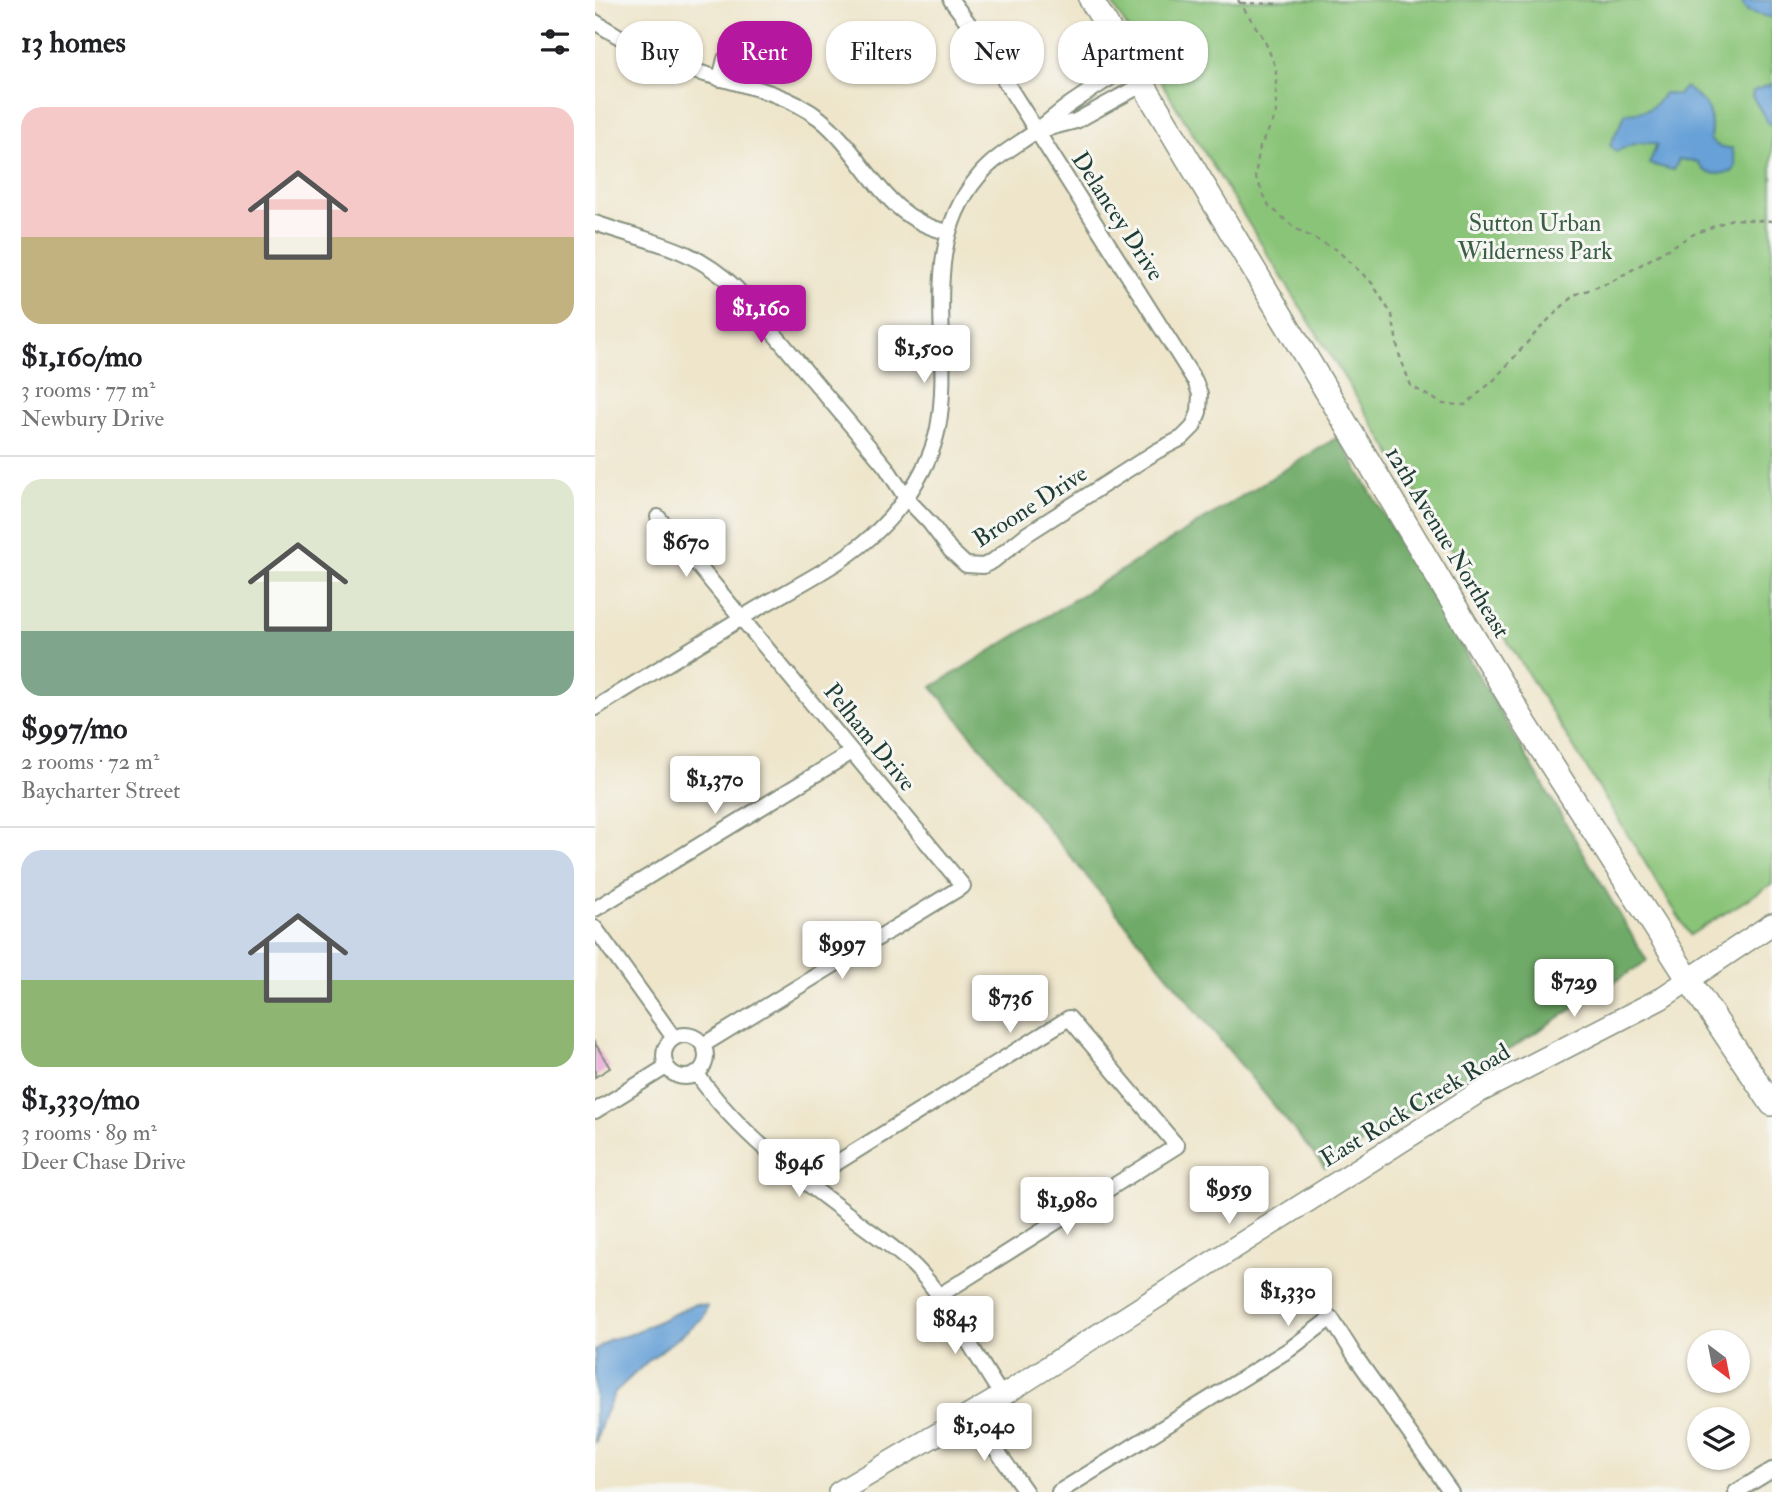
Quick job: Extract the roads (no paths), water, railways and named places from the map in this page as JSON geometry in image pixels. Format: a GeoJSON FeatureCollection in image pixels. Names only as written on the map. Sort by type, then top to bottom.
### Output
{"type":"FeatureCollection","features":[{"type":"Feature","properties":{"kind":"main road","name":"12th Avenue Northeast"},"geometry":{"type":"LineString","coordinates":[[1091,0],[1104,21]]}},
{"type":"Feature","properties":{"kind":"main road","name":"12th Avenue Northeast"},"geometry":{"type":"LineString","coordinates":[[1143,84],[1527,725],[1689,980],[1772,1104]]}},
{"type":"Feature","properties":{"kind":"street","name":"Delancey Drive"},"geometry":{"type":"LineString","coordinates":[[951,0],[1136,285],[1198,388],[1199,412],[1193,427],[1182,438],[1157,451]]}},
{"type":"Feature","properties":{"kind":"street"},"geometry":{"type":"LineString","coordinates":[[595,22],[632,45],[662,59],[717,78]]}},
{"type":"Feature","properties":{"kind":"street"},"geometry":{"type":"LineString","coordinates":[[741,84],[806,110],[828,127],[898,208],[922,224],[949,232]]}},
{"type":"Feature","properties":{"kind":"street"},"geometry":{"type":"LineString","coordinates":[[595,708],[833,566],[861,548],[891,518],[927,461],[938,430],[942,375],[941,270],[949,232],[961,202],[979,176],[1007,150],[1101,84]]}},
{"type":"Feature","properties":{"kind":"street"},"geometry":{"type":"LineString","coordinates":[[1036,131],[1076,121],[1143,84]]}},
{"type":"Feature","properties":{"kind":"street","name":"Broone Drive"},"geometry":{"type":"LineString","coordinates":[[595,223],[682,251],[718,271],[736,288],[886,467],[906,498],[962,563],[983,566],[993,561],[1027,534],[1157,451]]}},
{"type":"Feature","properties":{"kind":"street","name":"Pelham Drive"},"geometry":{"type":"LineString","coordinates":[[658,517],[963,886],[703,1045]]}},
{"type":"Feature","properties":{"kind":"street"},"geometry":{"type":"LineString","coordinates":[[595,909],[852,752]]}},
{"type":"Feature","properties":{"kind":"street","name":"East Rock Creek Road"},"geometry":{"type":"LineString","coordinates":[[839,1492],[1002,1395],[1479,1092],[1660,999],[1772,924]]}},
{"type":"Feature","properties":{"kind":"street"},"geometry":{"type":"LineString","coordinates":[[595,928],[674,1038]]}},
{"type":"Feature","properties":{"kind":"street"},"geometry":{"type":"LineString","coordinates":[[806,1182],[1069,1018],[1177,1146],[937,1297]]}},
{"type":"Feature","properties":{"kind":"street"},"geometry":{"type":"LineString","coordinates":[[691,1036],[703,1045],[706,1060],[697,1074],[683,1078],[666,1067],[664,1051],[674,1038],[691,1036]]}},
{"type":"Feature","properties":{"kind":"street"},"geometry":{"type":"LineString","coordinates":[[595,1111],[666,1067]]}},
{"type":"Feature","properties":{"kind":"street"},"geometry":{"type":"LineString","coordinates":[[697,1074],[723,1109],[806,1182],[913,1265],[1002,1395]]}},
{"type":"Feature","properties":{"kind":"street"},"geometry":{"type":"LineString","coordinates":[[1059,1492],[1290,1349],[1331,1318],[1451,1492]]}},
{"type":"Feature","properties":{"kind":"street"},"geometry":{"type":"LineString","coordinates":[[971,1414],[1026,1492]]}},
{"type":"Feature","properties":{"kind":"street"},"geometry":{"type":"LineString","coordinates":[[1736,1492],[1772,1470]]}},
{"type":"Feature","properties":{"kind":"water"},"geometry":{"type":"Polygon","coordinates":[[[1740,0],[1772,0],[1772,18],[1747,11],[1740,0]]]}},
{"type":"Feature","properties":{"kind":"water"},"geometry":{"type":"Polygon","coordinates":[[[1772,84],[1772,124],[1769,124],[1752,96],[1753,91],[1772,84]]]}},
{"type":"Feature","properties":{"kind":"water"},"geometry":{"type":"Polygon","coordinates":[[[1685,87],[1708,109],[1711,122],[1710,140],[1721,148],[1732,148],[1736,166],[1732,172],[1712,174],[1705,171],[1698,162],[1679,159],[1674,170],[1649,164],[1657,145],[1636,144],[1616,152],[1610,145],[1626,113],[1648,109],[1656,104],[1664,93],[1678,95],[1685,87]]]}},
{"type":"Feature","properties":{"kind":"water"},"geometry":{"type":"Polygon","coordinates":[[[695,1304],[707,1306],[703,1318],[647,1362],[615,1392],[595,1444],[595,1350],[610,1339],[629,1335],[695,1304]]]}},
{"type":"Feature","properties":{"kind":"park label","name":"Sutton Urban Wilderness Park"},"geometry":{"type":"Point","coordinates":[1535,237]}}]}
